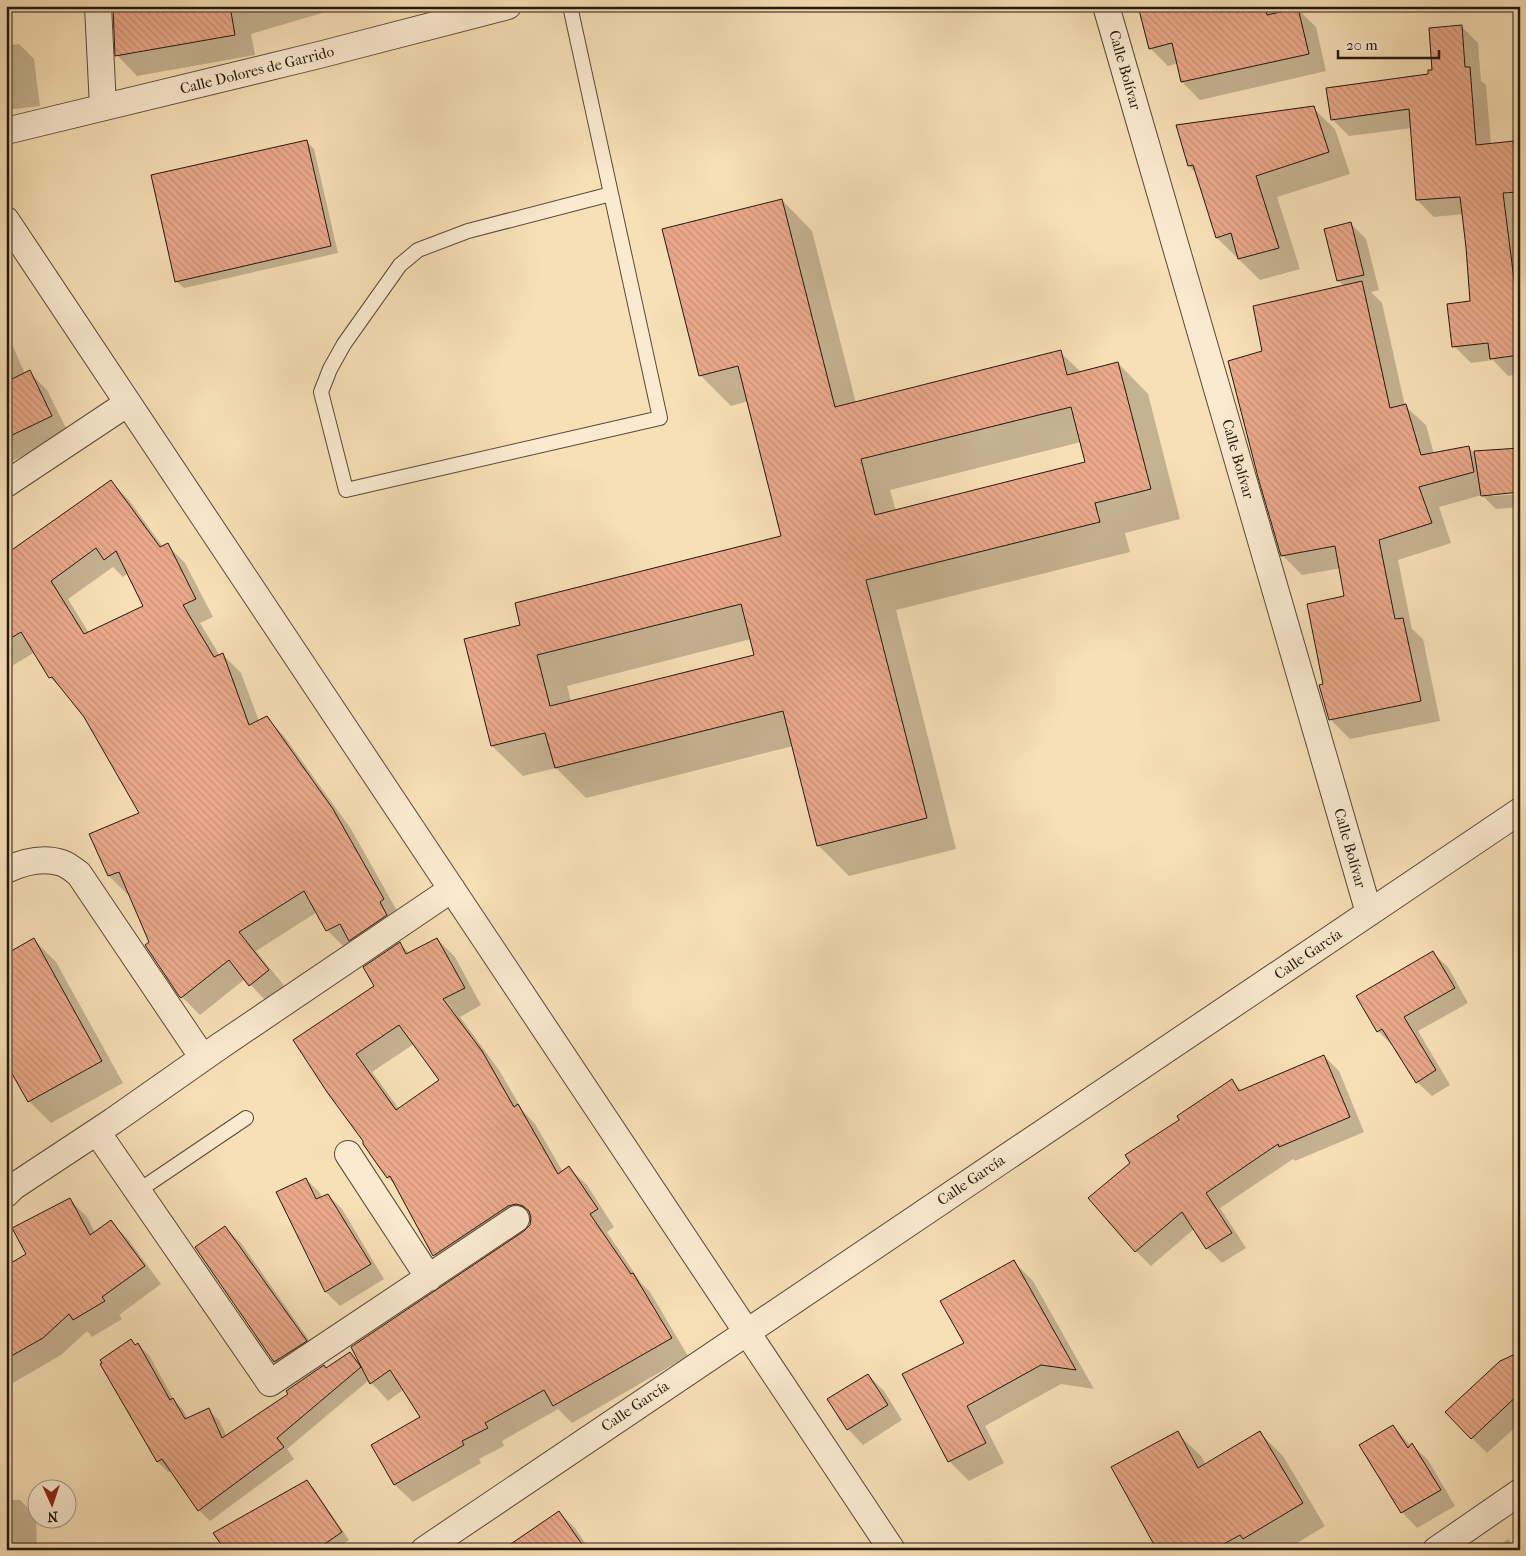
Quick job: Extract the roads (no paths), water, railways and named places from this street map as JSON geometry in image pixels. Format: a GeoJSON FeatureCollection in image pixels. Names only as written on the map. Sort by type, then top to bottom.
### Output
{"type":"FeatureCollection","features":[{"type":"Feature","properties":{"kind":"street"},"geometry":{"type":"LineString","coordinates":[[98,6],[103,107]]}},
{"type":"Feature","properties":{"kind":"street","name":"Calle Dolores de Garrido"},"geometry":{"type":"LineString","coordinates":[[6,131],[508,6]]}},
{"type":"Feature","properties":{"kind":"street","name":"Calle Bolívar"},"geometry":{"type":"LineString","coordinates":[[1106,6],[1369,913]]}},
{"type":"Feature","properties":{"kind":"street"},"geometry":{"type":"LineString","coordinates":[[6,220],[892,1550]]}},
{"type":"Feature","properties":{"kind":"street"},"geometry":{"type":"LineString","coordinates":[[6,484],[128,403]]}},
{"type":"Feature","properties":{"kind":"street","name":"Calle García"},"geometry":{"type":"LineString","coordinates":[[424,1550],[1520,811]]}},
{"type":"Feature","properties":{"kind":"street"},"geometry":{"type":"LineString","coordinates":[[6,870],[25,863],[45,860],[64,863],[79,874],[203,1058]]}},
{"type":"Feature","properties":{"kind":"street"},"geometry":{"type":"LineString","coordinates":[[6,1194],[452,889]]}},
{"type":"Feature","properties":{"kind":"street"},"geometry":{"type":"LineString","coordinates":[[97,1132],[270,1383],[516,1219]]}},
{"type":"Feature","properties":{"kind":"street"},"geometry":{"type":"LineString","coordinates":[[348,1154],[429,1278]]}},
{"type":"Feature","properties":{"kind":"street"},"geometry":{"type":"LineString","coordinates":[[1436,1550],[1520,1492]]}},
{"type":"Feature","properties":{"kind":"lane"},"geometry":{"type":"LineString","coordinates":[[570,6],[660,418],[346,490],[321,392],[330,368],[344,344],[400,265],[418,250],[468,232],[610,194]]}},
{"type":"Feature","properties":{"kind":"lane"},"geometry":{"type":"LineString","coordinates":[[138,1191],[246,1118]]}}]}
